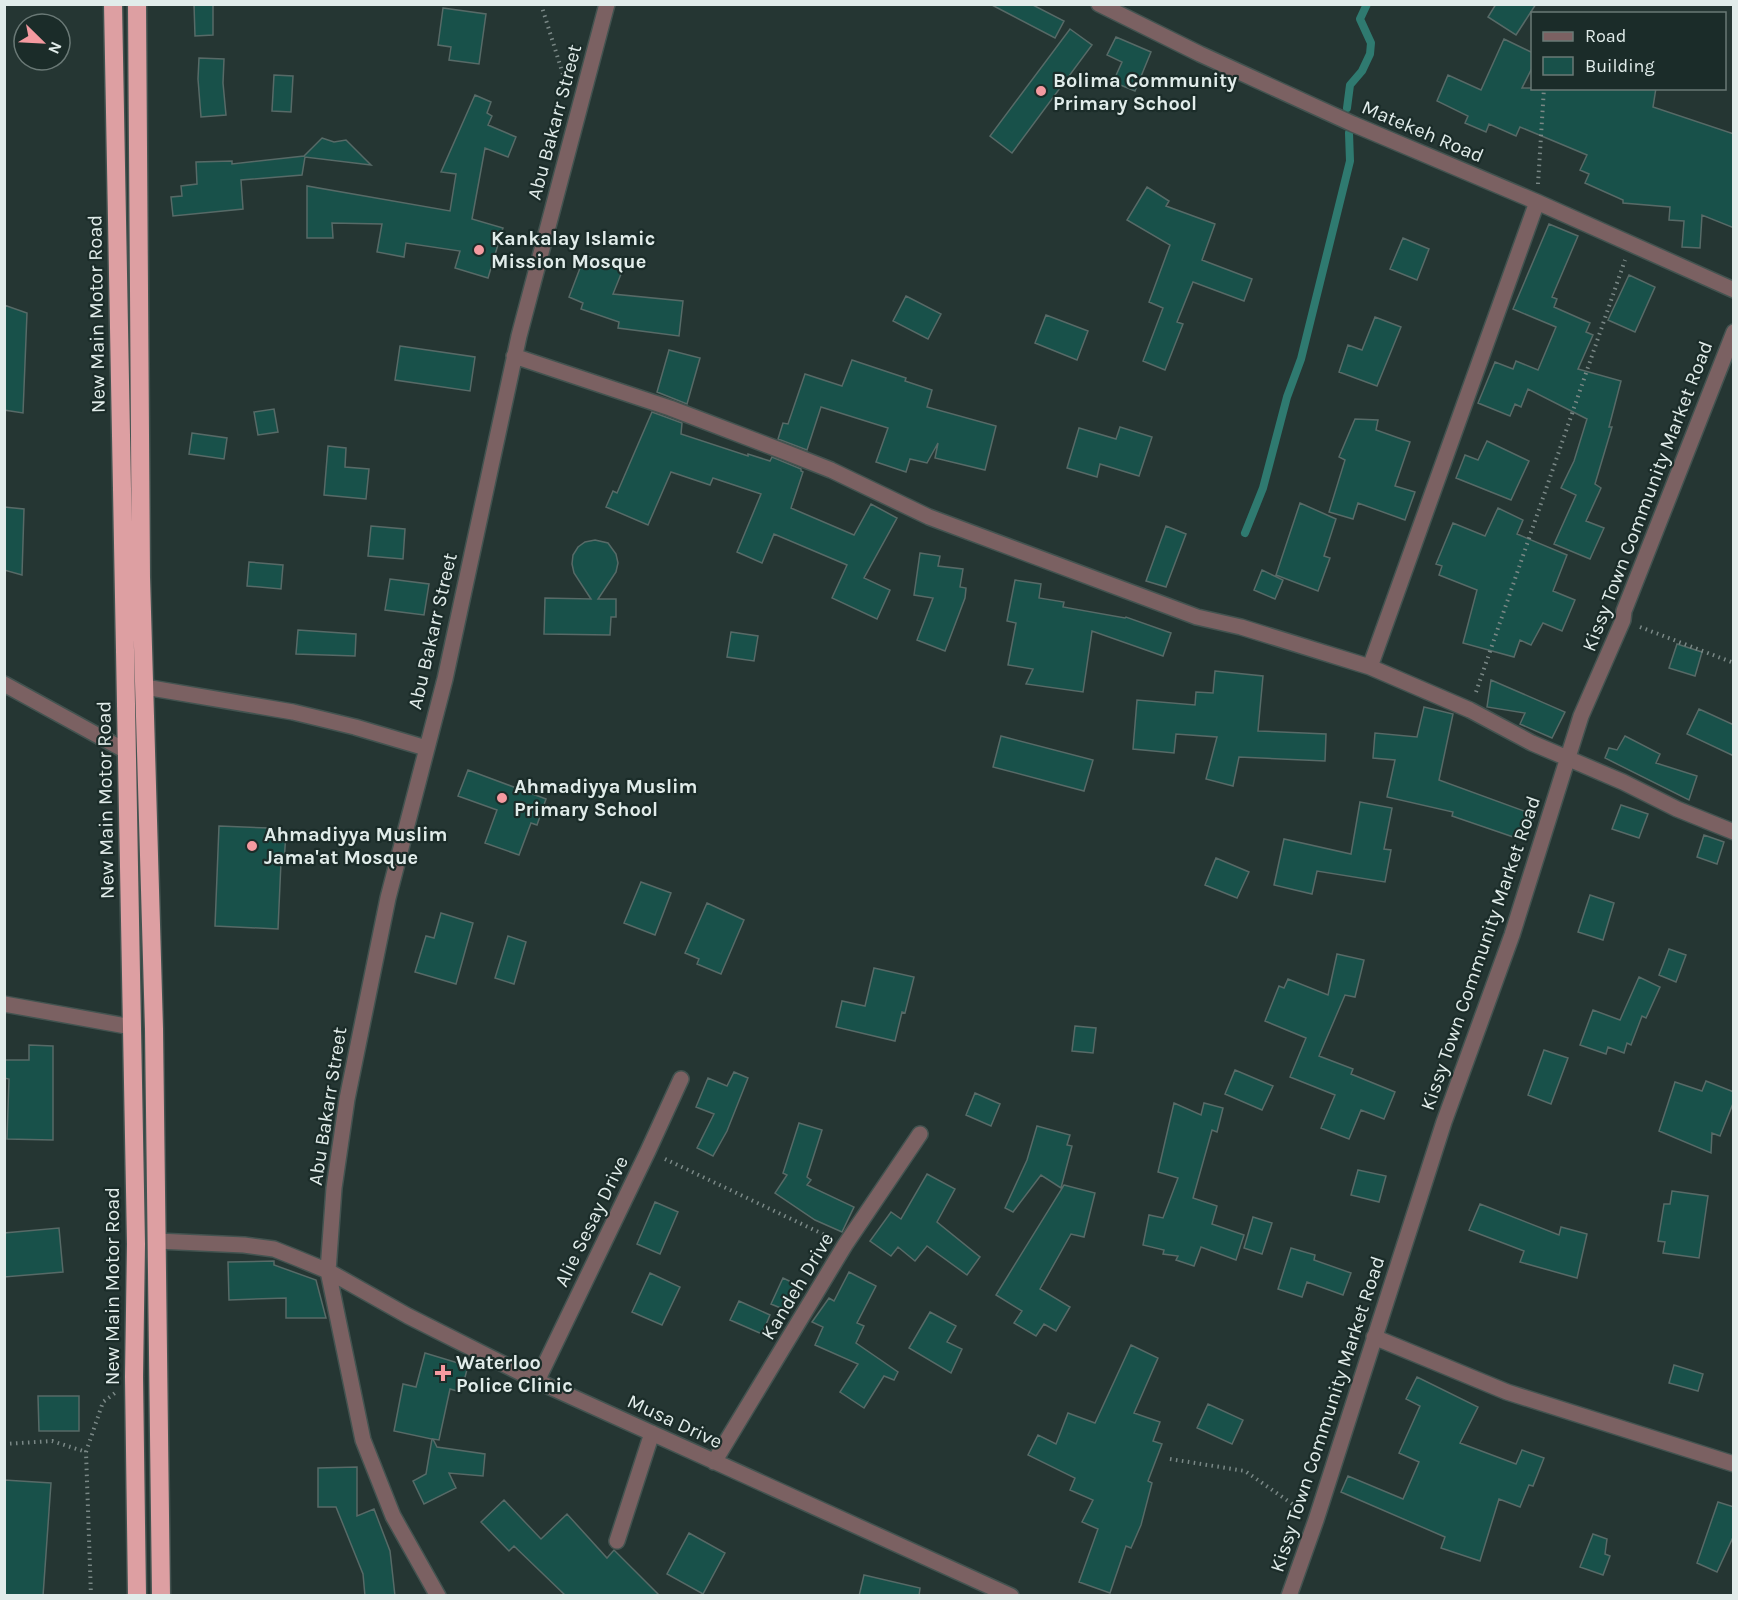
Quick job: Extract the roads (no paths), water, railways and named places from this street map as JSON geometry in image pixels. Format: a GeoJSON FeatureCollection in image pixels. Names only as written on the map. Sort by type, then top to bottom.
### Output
{"type":"FeatureCollection","features":[{"type":"Feature","properties":{"kind":"highway","name":"New Main Motor Road"},"geometry":{"type":"LineString","coordinates":[[113,4],[136,1244],[134,1377],[137,1596]]}},
{"type":"Feature","properties":{"kind":"highway"},"geometry":{"type":"LineString","coordinates":[[137,4],[141,554],[157,1241],[161,1596]]}},
{"type":"Feature","properties":{"kind":"street","name":"Abu Bakarr Street"},"geometry":{"type":"LineString","coordinates":[[438,1596],[393,1516],[363,1440],[328,1271],[333,1188],[347,1099],[388,898],[446,679],[514,356],[607,4]]}},
{"type":"Feature","properties":{"kind":"street","name":"Matekeh Road"},"geometry":{"type":"LineString","coordinates":[[1099,4],[1200,54],[1353,124],[1537,202],[1734,290]]}},
{"type":"Feature","properties":{"kind":"street"},"geometry":{"type":"LineString","coordinates":[[1370,667],[1537,202]]}},
{"type":"Feature","properties":{"kind":"street","name":"Kissy Town Community Market Road"},"geometry":{"type":"LineString","coordinates":[[1289,1596],[1316,1520],[1444,1122],[1512,935],[1581,716],[1623,620],[1624,611],[1734,332]]}},
{"type":"Feature","properties":{"kind":"street"},"geometry":{"type":"LineString","coordinates":[[514,356],[670,408],[831,470],[929,517],[1186,613],[1241,627],[1370,667],[1470,710],[1568,760],[1734,832]]}},
{"type":"Feature","properties":{"kind":"street"},"geometry":{"type":"LineString","coordinates":[[4,684],[126,751]]}},
{"type":"Feature","properties":{"kind":"street"},"geometry":{"type":"LineString","coordinates":[[145,687],[292,712],[355,727],[426,748]]}},
{"type":"Feature","properties":{"kind":"street"},"geometry":{"type":"LineString","coordinates":[[4,1004],[132,1028]]}},
{"type":"Feature","properties":{"kind":"street","name":"Alie Sesay Drive"},"geometry":{"type":"LineString","coordinates":[[537,1381],[681,1079]]}},
{"type":"Feature","properties":{"kind":"street","name":"Kandeh Drive"},"geometry":{"type":"LineString","coordinates":[[714,1462],[845,1245],[920,1134]]}},
{"type":"Feature","properties":{"kind":"street","name":"Musa Drive"},"geometry":{"type":"LineString","coordinates":[[157,1241],[214,1242],[274,1249],[328,1271],[408,1316],[537,1381],[1011,1596]]}},
{"type":"Feature","properties":{"kind":"street"},"geometry":{"type":"LineString","coordinates":[[1374,1337],[1507,1392],[1734,1464]]}},
{"type":"Feature","properties":{"kind":"street"},"geometry":{"type":"LineString","coordinates":[[618,1541],[652,1433]]}},
{"type":"Feature","properties":{"kind":"waterway"},"geometry":{"type":"LineString","coordinates":[[1347,108],[1350,85],[1362,71],[1370,54],[1371,43],[1360,19],[1367,4]]}},
{"type":"Feature","properties":{"kind":"waterway"},"geometry":{"type":"LineString","coordinates":[[1245,533],[1263,488],[1287,397],[1301,359],[1350,161],[1349,133]]}},
{"type":"Feature","properties":{"kind":"place","name":"Bolima Community Primary School"},"geometry":{"type":"Point","coordinates":[1041,91]}},
{"type":"Feature","properties":{"kind":"place","name":"Kankalay Islamic Mission Mosque"},"geometry":{"type":"Point","coordinates":[479,250]}},
{"type":"Feature","properties":{"kind":"place","name":"Ahmadiyya Muslim Primary School"},"geometry":{"type":"Point","coordinates":[502,798]}},
{"type":"Feature","properties":{"kind":"place","name":"Ahmadiyya Muslim Jama'at Mosque"},"geometry":{"type":"Point","coordinates":[252,846]}},
{"type":"Feature","properties":{"kind":"place","name":"Waterloo Police Clinic"},"geometry":{"type":"Point","coordinates":[443,1373]}}]}
